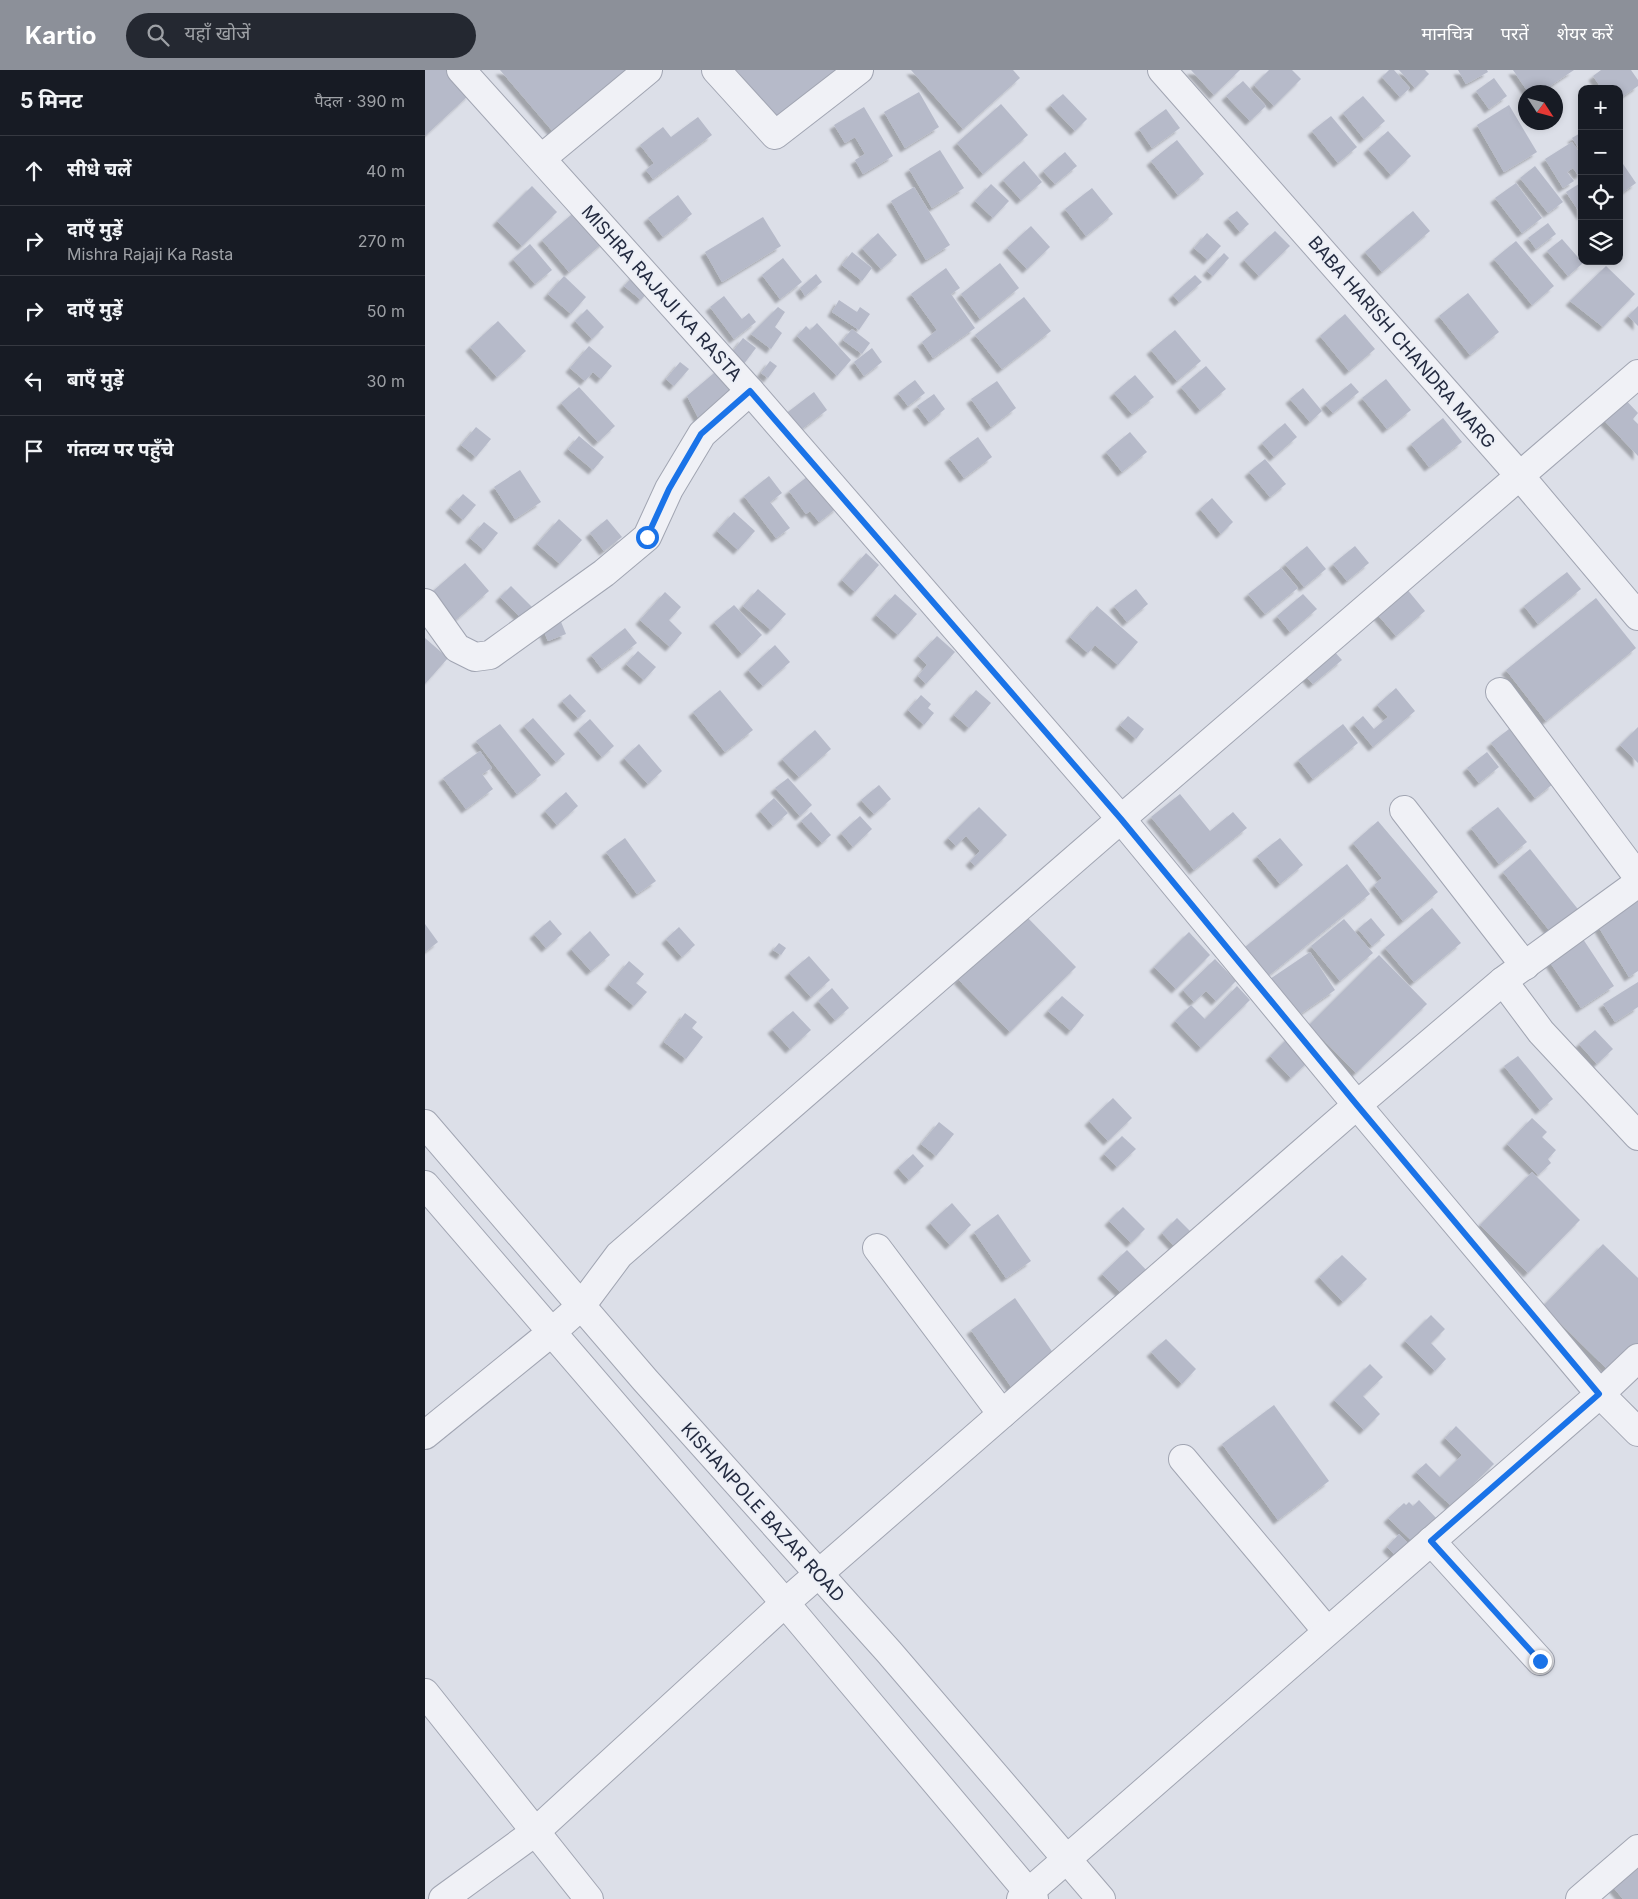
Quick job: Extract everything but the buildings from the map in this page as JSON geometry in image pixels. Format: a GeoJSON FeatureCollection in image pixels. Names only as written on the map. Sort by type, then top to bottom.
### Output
{"type":"FeatureCollection","features":[{"type":"Feature","properties":{"kind":"street","name":"MISHRA RAJAJI KA RASTA"},"geometry":{"type":"LineString","coordinates":[[461,70],[750,391],[1121,819],[1599,1394],[1638,1432]]}},
{"type":"Feature","properties":{"kind":"street"},"geometry":{"type":"LineString","coordinates":[[542,158],[648,70]]}},
{"type":"Feature","properties":{"kind":"street"},"geometry":{"type":"LineString","coordinates":[[716,70],[775,135],[859,70]]}},
{"type":"Feature","properties":{"kind":"street","name":"BABA HARISH CHANDRA MARG"},"geometry":{"type":"LineString","coordinates":[[1162,70],[1521,476],[1638,616]]}},
{"type":"Feature","properties":{"kind":"street"},"geometry":{"type":"LineString","coordinates":[[425,1436],[581,1306],[619,1255],[1121,819],[1638,374]]}},
{"type":"Feature","properties":{"kind":"street"},"geometry":{"type":"LineString","coordinates":[[425,603],[457,648],[475,657],[490,655],[604,572],[647,537],[669,489],[701,434],[750,391]]}},
{"type":"Feature","properties":{"kind":"street"},"geometry":{"type":"LineString","coordinates":[[1500,692],[1638,877]]}},
{"type":"Feature","properties":{"kind":"street"},"geometry":{"type":"LineString","coordinates":[[1404,810],[1514,974],[1541,1032],[1638,1136]]}},
{"type":"Feature","properties":{"kind":"street"},"geometry":{"type":"LineString","coordinates":[[443,1899],[535,1832],[785,1602],[1357,1105],[1514,974],[1638,883]]}},
{"type":"Feature","properties":{"kind":"street","name":"KISHANPOLE BAZAR ROAD"},"geometry":{"type":"LineString","coordinates":[[425,1124],[645,1380],[819,1573],[1101,1899]]}},
{"type":"Feature","properties":{"kind":"street"},"geometry":{"type":"LineString","coordinates":[[425,1186],[785,1602],[1028,1897],[1066,1858],[1431,1541],[1638,1358]]}},
{"type":"Feature","properties":{"kind":"street"},"geometry":{"type":"LineString","coordinates":[[877,1248],[1002,1414]]}},
{"type":"Feature","properties":{"kind":"street"},"geometry":{"type":"LineString","coordinates":[[1183,1460],[1327,1631]]}},
{"type":"Feature","properties":{"kind":"street"},"geometry":{"type":"LineString","coordinates":[[1431,1541],[1540,1661]]}},
{"type":"Feature","properties":{"kind":"street"},"geometry":{"type":"LineString","coordinates":[[425,1693],[589,1899]]}},
{"type":"Feature","properties":{"kind":"street"},"geometry":{"type":"LineString","coordinates":[[1580,1899],[1638,1849]]}},
{"type":"Feature","properties":{"kind":"route"},"geometry":{"type":"LineString","coordinates":[[647,537],[669,489],[701,434],[750,391],[1121,819],[1599,1394],[1431,1541],[1540,1661]]}}]}
